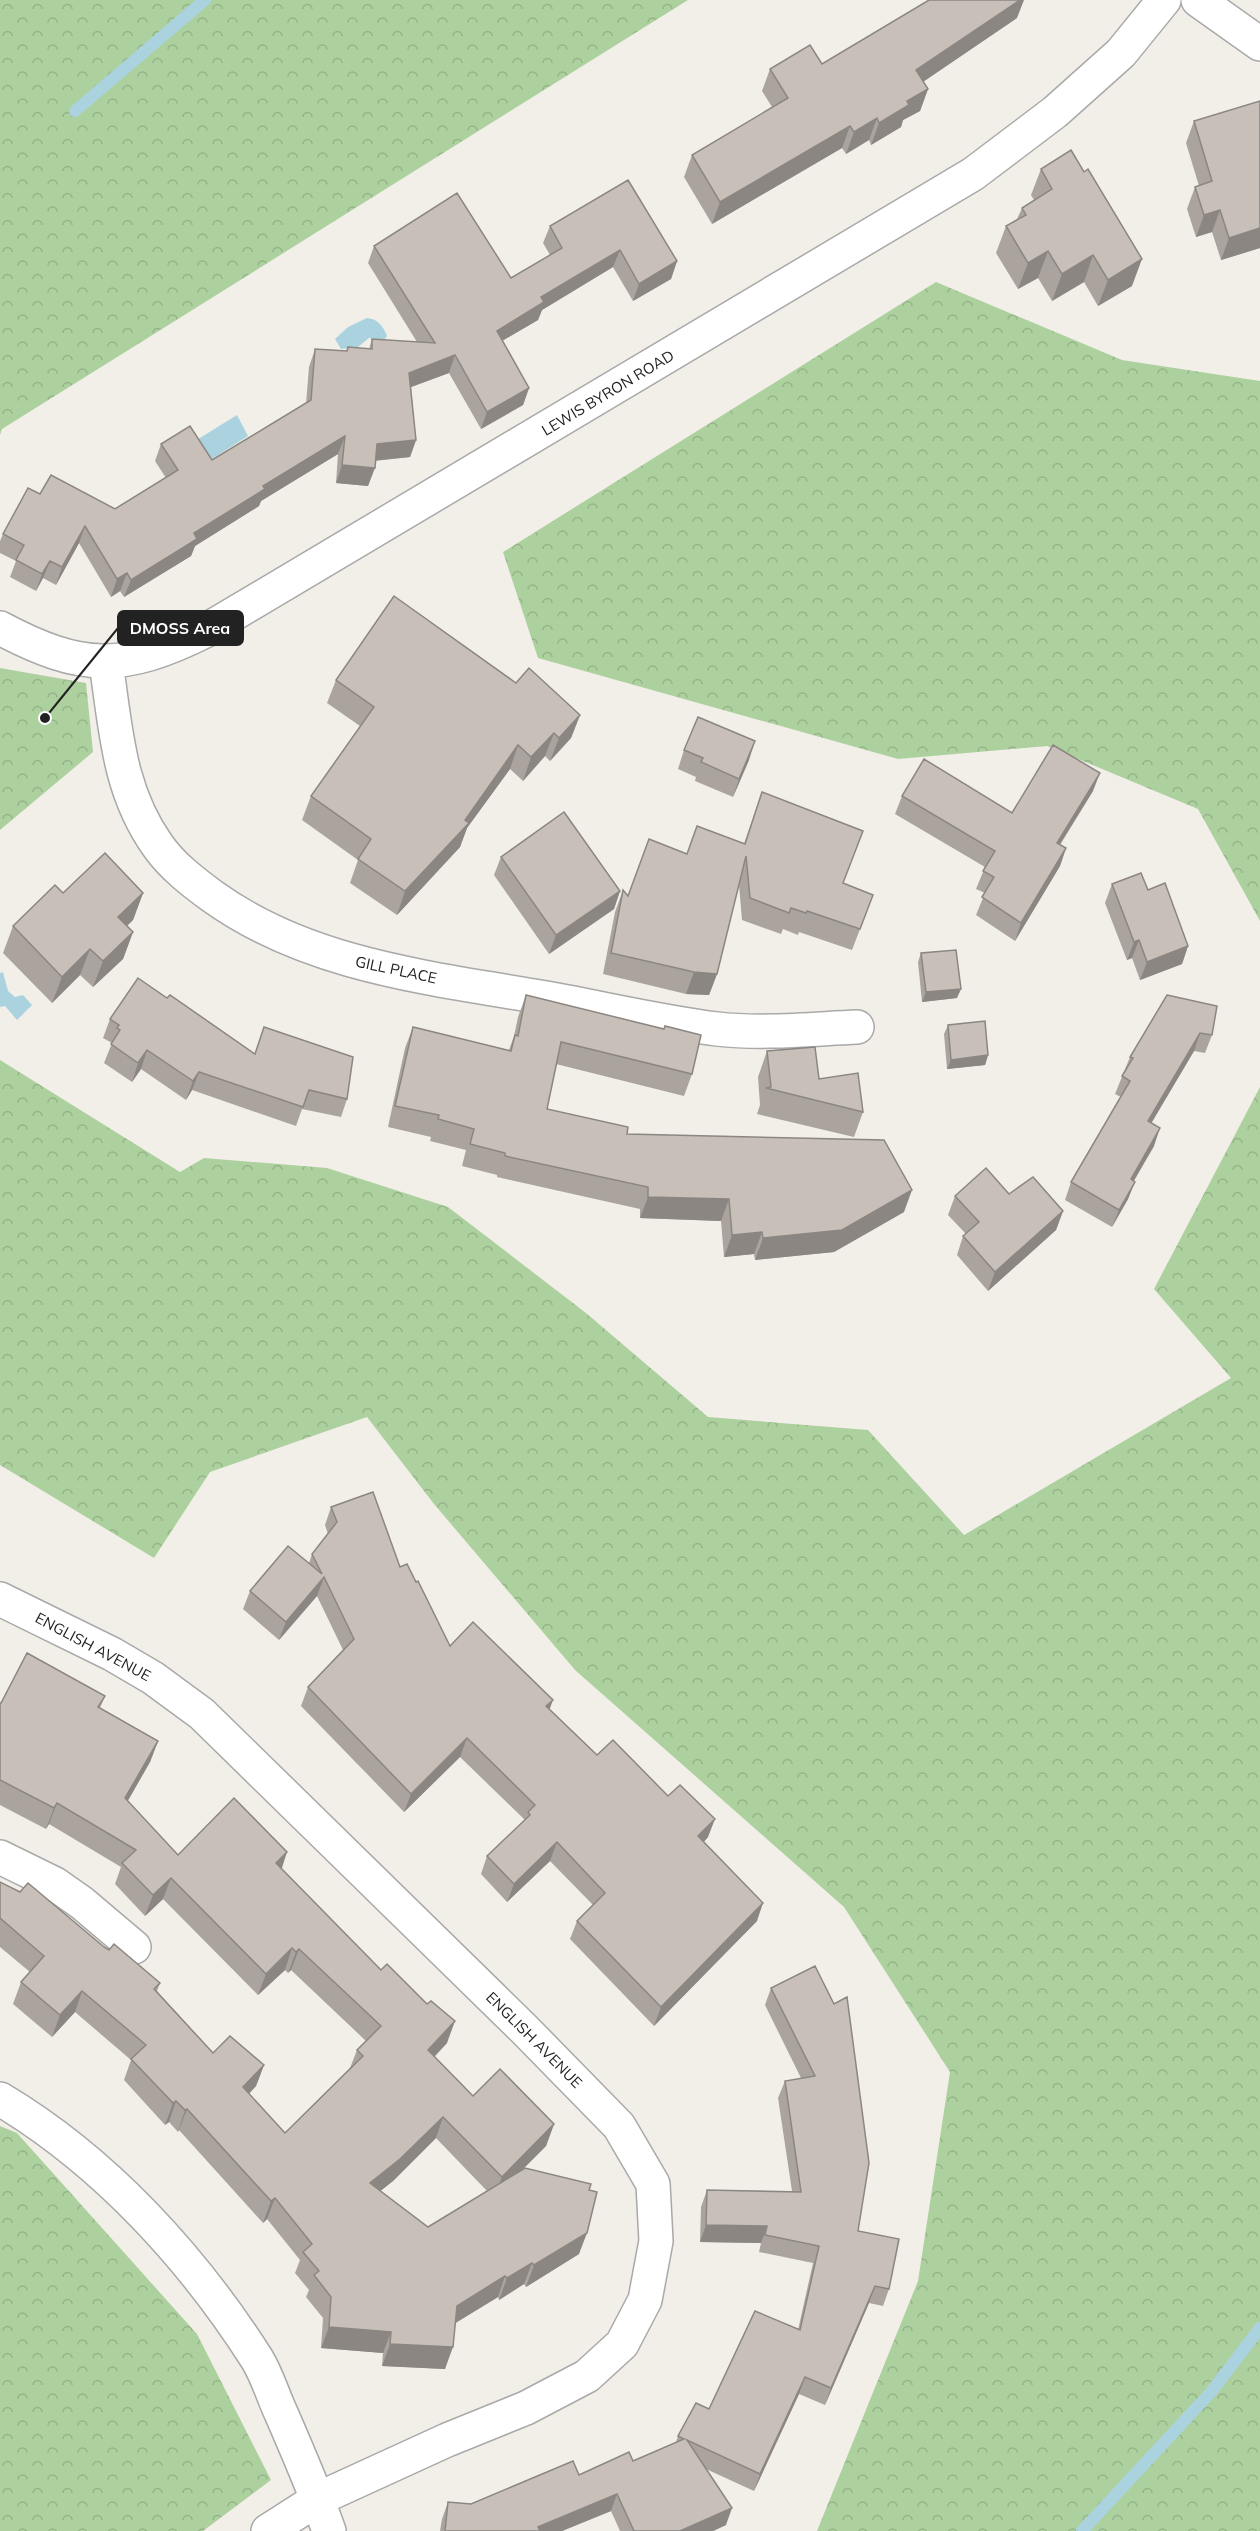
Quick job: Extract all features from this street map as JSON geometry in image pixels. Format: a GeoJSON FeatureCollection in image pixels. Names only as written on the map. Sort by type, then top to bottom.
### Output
{"type":"FeatureCollection","features":[{"type":"Feature","properties":{"kind":"street","name":"LEWIS BYRON ROAD"},"geometry":{"type":"LineString","coordinates":[[0,628],[61,655],[106,663],[169,649],[205,631],[973,174],[1055,112],[1121,53],[1164,0]]}},
{"type":"Feature","properties":{"kind":"street"},"geometry":{"type":"LineString","coordinates":[[1198,0],[1260,44]]}},
{"type":"Feature","properties":{"kind":"street","name":"GILL PLACE"},"geometry":{"type":"LineString","coordinates":[[106,663],[123,771],[135,812],[159,848],[192,882],[237,914],[330,955],[402,973],[718,1029],[857,1027]]}},
{"type":"Feature","properties":{"kind":"street","name":"ENGLISH AVENUE"},"geometry":{"type":"LineString","coordinates":[[0,1599],[112,1654],[153,1678],[202,1714],[524,2029],[619,2126],[653,2184],[656,2241],[645,2300],[622,2344],[587,2376],[526,2408],[447,2440],[318,2499],[268,2531]]}},
{"type":"Feature","properties":{"kind":"street"},"geometry":{"type":"LineString","coordinates":[[0,1857],[55,1884],[82,1903],[134,1947]]}},
{"type":"Feature","properties":{"kind":"street"},"geometry":{"type":"LineString","coordinates":[[0,2099],[33,2119],[116,2187],[195,2272],[258,2361],[318,2499],[329,2531]]}},
{"type":"Feature","properties":{"kind":"green space"},"geometry":{"type":"Polygon","coordinates":[[[0,0],[688,0],[2,429],[0,435],[0,0]]]}},
{"type":"Feature","properties":{"kind":"green space"},"geometry":{"type":"Polygon","coordinates":[[[936,282],[1122,360],[1260,381],[1260,921],[1198,809],[1047,746],[898,759],[538,658],[503,552],[936,282]]]}},
{"type":"Feature","properties":{"kind":"green space"},"geometry":{"type":"Polygon","coordinates":[[[0,668],[86,683],[93,752],[0,830],[0,668]]]}},
{"type":"Feature","properties":{"kind":"green space"},"geometry":{"type":"Polygon","coordinates":[[[0,1060],[180,1172],[204,1158],[327,1168],[448,1207],[586,1313],[708,1417],[868,1430],[964,1535],[1231,1378],[1154,1289],[1260,1087],[1260,2531],[817,2531],[918,2281],[950,2072],[844,1907],[575,1670],[434,1504],[367,1417],[210,1472],[154,1558],[0,1465],[0,1060]]]}},
{"type":"Feature","properties":{"kind":"green space"},"geometry":{"type":"Polygon","coordinates":[[[0,2126],[17,2133],[197,2334],[271,2480],[203,2531],[0,2531],[0,2126]]]}},
{"type":"Feature","properties":{"kind":"water"},"geometry":{"type":"Polygon","coordinates":[[[367,318],[377,321],[382,326],[387,336],[384,340],[369,338],[358,347],[341,349],[335,339],[348,327],[367,318]]]}},
{"type":"Feature","properties":{"kind":"water"},"geometry":{"type":"Polygon","coordinates":[[[237,415],[248,436],[207,462],[195,441],[237,415]]]}},
{"type":"Feature","properties":{"kind":"water"},"geometry":{"type":"Polygon","coordinates":[[[3,972],[8,991],[15,997],[23,995],[32,1005],[17,1020],[5,1006],[0,1007],[0,973],[3,972]]]}},
{"type":"Feature","properties":{"kind":"building"},"geometry":{"type":"Polygon","coordinates":[[[929,0],[1020,0],[916,70],[928,89],[907,101],[909,105],[879,123],[877,118],[854,132],[850,126],[720,202],[692,155],[788,98],[770,69],[810,45],[822,64],[929,0]]]}},
{"type":"Feature","properties":{"kind":"building"},"geometry":{"type":"Polygon","coordinates":[[[1260,101],[1260,228],[1229,238],[1220,210],[1204,215],[1195,187],[1212,181],[1194,121],[1260,101]]]}},
{"type":"Feature","properties":{"kind":"building"},"geometry":{"type":"Polygon","coordinates":[[[1071,150],[1084,172],[1088,169],[1142,259],[1108,280],[1093,255],[1062,274],[1048,251],[1028,263],[1006,226],[1026,215],[1022,208],[1052,189],[1041,169],[1071,150]]]}},
{"type":"Feature","properties":{"kind":"building"},"geometry":{"type":"Polygon","coordinates":[[[628,180],[677,261],[639,284],[620,250],[541,297],[544,302],[497,331],[529,388],[487,412],[455,355],[409,373],[416,440],[377,444],[375,468],[342,465],[345,436],[263,486],[265,489],[194,533],[197,539],[131,580],[127,573],[117,579],[85,526],[62,567],[50,561],[42,574],[16,560],[24,545],[3,534],[28,488],[40,494],[51,475],[115,509],[178,470],[161,444],[190,426],[212,460],[311,400],[315,349],[347,351],[348,347],[372,349],[372,339],[435,343],[374,246],[457,193],[511,278],[562,248],[550,226],[628,180]]]}},
{"type":"Feature","properties":{"kind":"building"},"geometry":{"type":"Polygon","coordinates":[[[394,596],[516,683],[529,668],[580,715],[559,738],[554,733],[531,757],[518,745],[465,820],[469,823],[405,891],[358,859],[371,839],[311,796],[374,707],[336,680],[394,596]]]}},
{"type":"Feature","properties":{"kind":"building"},"geometry":{"type":"Polygon","coordinates":[[[698,717],[755,741],[739,779],[701,762],[703,758],[684,750],[698,717]]]}},
{"type":"Feature","properties":{"kind":"building"},"geometry":{"type":"Polygon","coordinates":[[[1053,745],[1100,773],[1057,843],[1066,848],[1021,923],[982,897],[994,877],[983,871],[995,851],[902,796],[924,759],[1012,813],[1053,745]]]}},
{"type":"Feature","properties":{"kind":"building"},"geometry":{"type":"Polygon","coordinates":[[[762,792],[863,831],[843,883],[873,895],[860,929],[807,911],[806,913],[791,908],[789,913],[750,898],[746,856],[717,974],[694,972],[611,953],[623,890],[628,896],[649,839],[687,854],[697,826],[745,844],[762,792]]]}},
{"type":"Feature","properties":{"kind":"building"},"geometry":{"type":"Polygon","coordinates":[[[564,812],[620,891],[556,935],[501,857],[564,812]]]}},
{"type":"Feature","properties":{"kind":"building"},"geometry":{"type":"Polygon","coordinates":[[[105,853],[143,893],[118,917],[133,932],[103,961],[90,949],[62,977],[13,926],[55,885],[63,893],[105,853]]]}},
{"type":"Feature","properties":{"kind":"building"},"geometry":{"type":"Polygon","coordinates":[[[1141,873],[1148,890],[1165,883],[1188,946],[1147,962],[1139,940],[1134,942],[1112,884],[1141,873]]]}},
{"type":"Feature","properties":{"kind":"building"},"geometry":{"type":"Polygon","coordinates":[[[956,950],[961,989],[926,992],[921,953],[956,950]]]}},
{"type":"Feature","properties":{"kind":"building"},"geometry":{"type":"Polygon","coordinates":[[[138,978],[167,998],[170,995],[255,1054],[264,1027],[353,1057],[347,1099],[309,1090],[303,1107],[199,1072],[193,1081],[147,1050],[138,1063],[111,1044],[120,1030],[117,1028],[119,1025],[110,1019],[138,978]]]}},
{"type":"Feature","properties":{"kind":"building"},"geometry":{"type":"Polygon","coordinates":[[[526,995],[664,1029],[665,1026],[701,1035],[692,1074],[561,1042],[547,1109],[628,1127],[627,1134],[884,1140],[912,1190],[842,1230],[763,1238],[762,1232],[732,1235],[729,1199],[648,1197],[648,1187],[505,1156],[505,1153],[470,1144],[474,1129],[438,1119],[439,1115],[395,1106],[413,1027],[511,1051],[515,1035],[518,1036],[526,995]]]}},
{"type":"Feature","properties":{"kind":"building"},"geometry":{"type":"Polygon","coordinates":[[[1167,995],[1217,1006],[1212,1035],[1200,1033],[1148,1121],[1160,1128],[1131,1179],[1135,1182],[1119,1210],[1071,1182],[1130,1081],[1122,1076],[1133,1058],[1130,1057],[1167,995]]]}},
{"type":"Feature","properties":{"kind":"building"},"geometry":{"type":"Polygon","coordinates":[[[985,1021],[988,1055],[951,1060],[948,1025],[985,1021]]]}},
{"type":"Feature","properties":{"kind":"building"},"geometry":{"type":"Polygon","coordinates":[[[815,1047],[819,1079],[858,1073],[863,1112],[766,1088],[771,1087],[767,1051],[815,1047]]]}},
{"type":"Feature","properties":{"kind":"building"},"geometry":{"type":"Polygon","coordinates":[[[986,1168],[1009,1194],[1033,1177],[1063,1211],[995,1272],[963,1236],[979,1222],[955,1196],[986,1168]]]}},
{"type":"Feature","properties":{"kind":"building"},"geometry":{"type":"Polygon","coordinates":[[[373,1492],[400,1567],[407,1564],[416,1582],[418,1581],[450,1646],[473,1622],[553,1700],[546,1706],[597,1755],[613,1740],[668,1796],[680,1785],[715,1819],[698,1836],[763,1903],[661,2007],[577,1921],[605,1893],[557,1842],[514,1884],[487,1856],[530,1815],[528,1812],[535,1805],[467,1738],[411,1794],[308,1687],[354,1639],[324,1577],[286,1622],[250,1591],[288,1546],[322,1574],[312,1554],[337,1522],[331,1507],[373,1492]]]}},
{"type":"Feature","properties":{"kind":"building"},"geometry":{"type":"Polygon","coordinates":[[[27,1653],[105,1696],[98,1707],[158,1741],[125,1798],[178,1855],[234,1798],[287,1852],[276,1863],[381,1970],[387,1964],[427,2004],[431,2001],[455,2021],[428,2050],[473,2096],[500,2069],[554,2124],[502,2177],[443,2117],[400,2159],[370,2183],[428,2227],[525,2168],[591,2184],[589,2190],[597,2192],[587,2233],[534,2265],[532,2263],[507,2278],[505,2276],[457,2306],[453,2347],[390,2344],[391,2332],[329,2327],[331,2297],[314,2275],[319,2271],[303,2252],[312,2244],[275,2198],[271,2201],[187,2109],[185,2110],[176,2101],[173,2103],[131,2059],[146,2045],[82,1991],[60,2015],[21,1982],[44,1956],[0,1918],[0,1882],[20,1892],[28,1883],[104,1947],[109,1950],[114,1944],[160,1983],[154,1989],[213,2053],[230,2036],[264,2065],[243,2087],[285,2133],[363,2056],[357,2050],[381,2026],[299,1949],[296,1952],[292,1948],[266,1974],[171,1878],[153,1895],[122,1863],[136,1850],[57,1803],[54,1808],[0,1780],[0,1703],[27,1653]]]}},
{"type":"Feature","properties":{"kind":"building"},"geometry":{"type":"Polygon","coordinates":[[[815,1966],[834,2004],[847,1997],[869,2163],[858,2231],[899,2239],[889,2289],[875,2286],[831,2388],[805,2377],[760,2474],[687,2440],[732,2508],[680,2531],[634,2531],[617,2494],[538,2527],[540,2531],[445,2531],[448,2502],[471,2504],[573,2461],[579,2475],[629,2452],[633,2461],[684,2439],[678,2436],[696,2403],[709,2409],[755,2311],[800,2330],[819,2246],[765,2235],[767,2226],[706,2225],[707,2190],[801,2192],[785,2081],[815,2076],[771,1988],[815,1966]]]}},
{"type":"Feature","properties":{"kind":"waterway"},"geometry":{"type":"LineString","coordinates":[[75,111],[205,0]]}},
{"type":"Feature","properties":{"kind":"waterway"},"geometry":{"type":"LineString","coordinates":[[1082,2531],[1212,2391],[1260,2328]]}},
{"type":"Feature","properties":{"kind":"place","name":"DMOSS Area"},"geometry":{"type":"Point","coordinates":[45,718]}}]}
